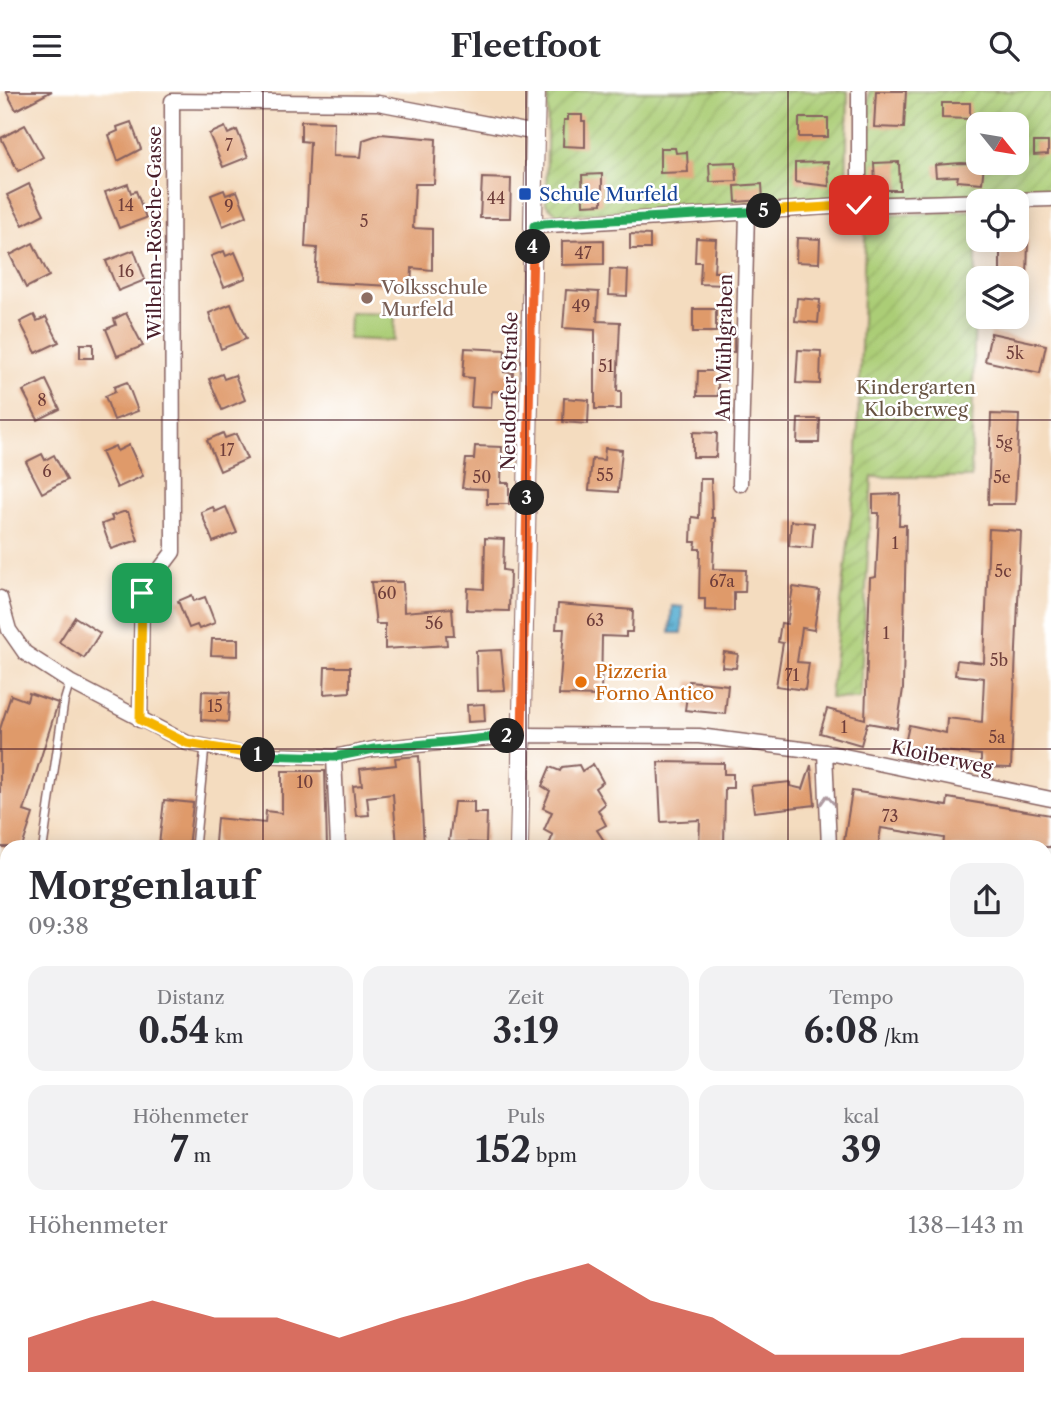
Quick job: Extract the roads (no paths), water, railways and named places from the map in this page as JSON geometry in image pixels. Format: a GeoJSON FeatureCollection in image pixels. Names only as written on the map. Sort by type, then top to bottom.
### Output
{"type":"FeatureCollection","features":[{"type":"Feature","properties":{"kind":"street","name":"Neudorfer Straße"},"geometry":{"type":"LineString","coordinates":[[519,840],[536,91]]}},
{"type":"Feature","properties":{"kind":"street"},"geometry":{"type":"LineString","coordinates":[[859,91],[859,205]]}},
{"type":"Feature","properties":{"kind":"street","name":"Wilhelm-Rösche-Gasse"},"geometry":{"type":"LineString","coordinates":[[140,720],[142,593],[173,552],[167,96],[378,97],[536,133]]}},
{"type":"Feature","properties":{"kind":"street"},"geometry":{"type":"LineString","coordinates":[[534,226],[859,205],[1051,199]]}},
{"type":"Feature","properties":{"kind":"street","name":"Am Mühlgraben"},"geometry":{"type":"LineString","coordinates":[[740,484],[747,212]]}},
{"type":"Feature","properties":{"kind":"street"},"geometry":{"type":"LineString","coordinates":[[0,598],[9,631],[25,653],[71,682],[187,743],[250,755],[334,757],[374,749],[522,734],[699,736],[824,752],[829,840]]}},
{"type":"Feature","properties":{"kind":"street","name":"Kloiberweg"},"geometry":{"type":"LineString","coordinates":[[824,752],[1051,799]]}},
{"type":"Feature","properties":{"kind":"street"},"geometry":{"type":"LineString","coordinates":[[334,757],[337,840]]}},
{"type":"Feature","properties":{"kind":"lane"},"geometry":{"type":"LineString","coordinates":[[44,840],[64,702],[71,682]]}},
{"type":"Feature","properties":{"kind":"lane"},"geometry":{"type":"LineString","coordinates":[[196,840],[205,746]]}},
{"type":"Feature","properties":{"kind":"water"},"geometry":{"type":"Polygon","coordinates":[[[672,606],[683,607],[682,633],[670,633],[672,606]]]}},
{"type":"Feature","properties":{"kind":"place","name":"Schule Murfeld"},"geometry":{"type":"Point","coordinates":[525,194]}},
{"type":"Feature","properties":{"kind":"place","name":"Volksschule Murfeld"},"geometry":{"type":"Point","coordinates":[367,298]}},
{"type":"Feature","properties":{"kind":"place","name":"Pizzeria Forno Antico"},"geometry":{"type":"Point","coordinates":[581,682]}},
{"type":"Feature","properties":{"kind":"park label","name":"Kindergarten Kloiberweg"},"geometry":{"type":"Point","coordinates":[916,398]}}]}
